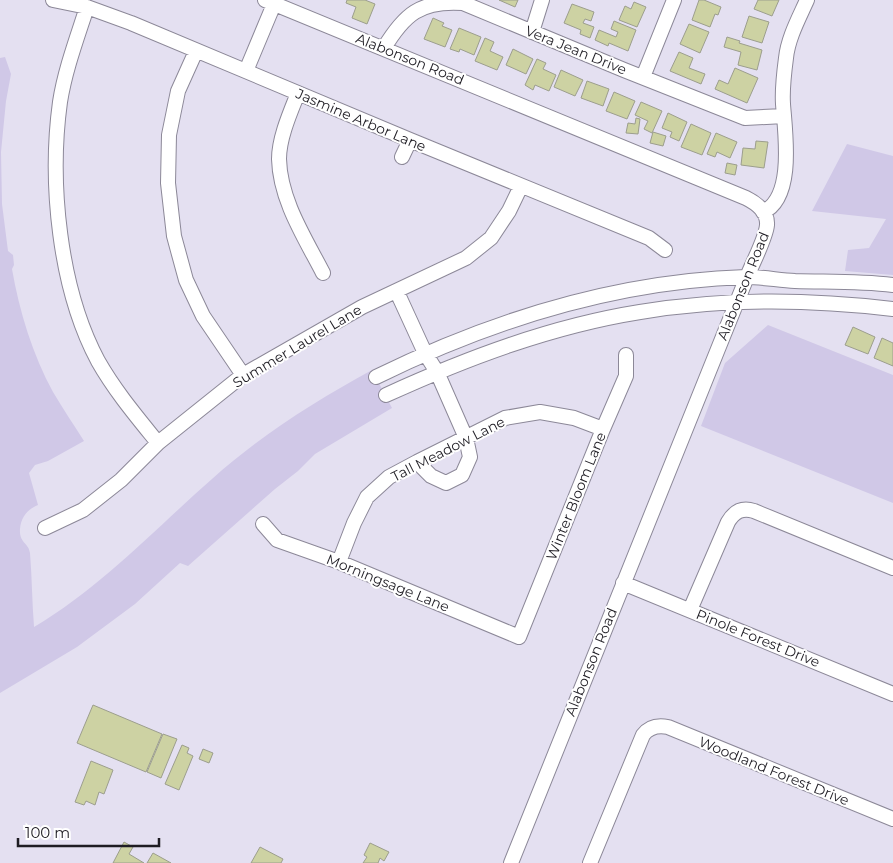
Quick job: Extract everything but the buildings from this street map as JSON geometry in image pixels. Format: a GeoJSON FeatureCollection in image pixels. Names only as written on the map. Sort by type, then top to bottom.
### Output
{"type":"FeatureCollection","features":[{"type":"Feature","properties":{"kind":"street","name":"Jasmine Arbor Lane"},"geometry":{"type":"LineString","coordinates":[[53,0],[87,7],[131,23],[650,238],[665,250]]}},
{"type":"Feature","properties":{"kind":"street"},"geometry":{"type":"LineString","coordinates":[[532,32],[542,0]]}},
{"type":"Feature","properties":{"kind":"street"},"geometry":{"type":"LineString","coordinates":[[643,77],[674,0]]}},
{"type":"Feature","properties":{"kind":"street"},"geometry":{"type":"LineString","coordinates":[[763,212],[776,203],[786,168],[787,141],[783,90],[786,55],[807,0]]}},
{"type":"Feature","properties":{"kind":"street","name":"Vera Jean Drive"},"geometry":{"type":"LineString","coordinates":[[384,48],[398,24],[410,13],[423,5],[439,1],[452,1],[463,3],[745,118],[784,116]]}},
{"type":"Feature","properties":{"kind":"street"},"geometry":{"type":"LineString","coordinates":[[246,71],[270,2]]}},
{"type":"Feature","properties":{"kind":"street","name":"Alabonson Road"},"geometry":{"type":"LineString","coordinates":[[270,2],[746,198],[756,204],[763,212],[767,224],[511,863]]}},
{"type":"Feature","properties":{"kind":"street"},"geometry":{"type":"LineString","coordinates":[[87,7],[73,50],[61,100],[55,146],[60,229],[69,277],[80,320],[98,360],[124,401],[158,443]]}},
{"type":"Feature","properties":{"kind":"street"},"geometry":{"type":"LineString","coordinates":[[196,51],[178,91],[168,135],[168,183],[174,236],[186,280],[203,316],[243,375]]}},
{"type":"Feature","properties":{"kind":"street"},"geometry":{"type":"LineString","coordinates":[[298,93],[286,126],[279,159],[285,195],[323,273]]}},
{"type":"Feature","properties":{"kind":"street"},"geometry":{"type":"LineString","coordinates":[[402,157],[410,140]]}},
{"type":"Feature","properties":{"kind":"street","name":"Summer Laurel Lane"},"geometry":{"type":"LineString","coordinates":[[45,528],[83,510],[121,480],[158,443],[243,375],[362,307],[466,258],[491,238],[509,211],[521,186]]}},
{"type":"Feature","properties":{"kind":"street"},"geometry":{"type":"LineString","coordinates":[[376,377],[425,353],[507,321],[603,294],[656,285],[747,277],[893,285]]}},
{"type":"Feature","properties":{"kind":"street"},"geometry":{"type":"LineString","coordinates":[[397,292],[425,353],[437,372],[466,438],[470,457],[462,474],[446,483],[431,476],[416,462]]}},
{"type":"Feature","properties":{"kind":"street"},"geometry":{"type":"LineString","coordinates":[[386,395],[437,372],[502,347],[580,324],[640,312],[736,303],[812,302],[893,309]]}},
{"type":"Feature","properties":{"kind":"street","name":"Winter Bloom Lane"},"geometry":{"type":"LineString","coordinates":[[519,636],[626,376],[626,355]]}},
{"type":"Feature","properties":{"kind":"street","name":"Tall Meadow Lane"},"geometry":{"type":"LineString","coordinates":[[339,562],[354,523],[367,497],[389,477],[416,462],[505,418],[540,412],[574,418],[603,429]]}},
{"type":"Feature","properties":{"kind":"street"},"geometry":{"type":"LineString","coordinates":[[690,610],[728,522],[734,513],[743,509],[754,511],[893,568]]}},
{"type":"Feature","properties":{"kind":"street","name":"Morningsage Lane"},"geometry":{"type":"LineString","coordinates":[[263,524],[277,540],[339,562],[519,636]]}},
{"type":"Feature","properties":{"kind":"street","name":"Pinole Forest Drive"},"geometry":{"type":"LineString","coordinates":[[623,583],[893,694]]}},
{"type":"Feature","properties":{"kind":"street","name":"Woodland Forest Drive"},"geometry":{"type":"LineString","coordinates":[[590,863],[642,735],[649,728],[654,727],[668,727],[893,819]]}},
{"type":"Feature","properties":{"kind":"shaded area"},"geometry":{"type":"Polygon","coordinates":[[[5,57],[11,74],[6,101],[1,152],[2,204],[8,251],[13,255],[14,265],[12,269],[19,300],[39,363],[53,392],[84,441],[48,461],[35,465],[29,473],[38,505],[28,511],[23,517],[20,534],[30,553],[34,627],[82,595],[249,448],[330,394],[372,370],[392,408],[315,454],[298,471],[188,566],[180,563],[135,604],[77,647],[0,693],[0,58],[5,57]]]}},
{"type":"Feature","properties":{"kind":"shaded area"},"geometry":{"type":"Polygon","coordinates":[[[847,144],[893,156],[893,275],[845,271],[848,250],[869,248],[886,219],[812,211],[847,144]]]}},
{"type":"Feature","properties":{"kind":"shaded area"},"geometry":{"type":"Polygon","coordinates":[[[768,325],[893,375],[893,503],[701,426],[725,363],[768,325]]]}}]}
